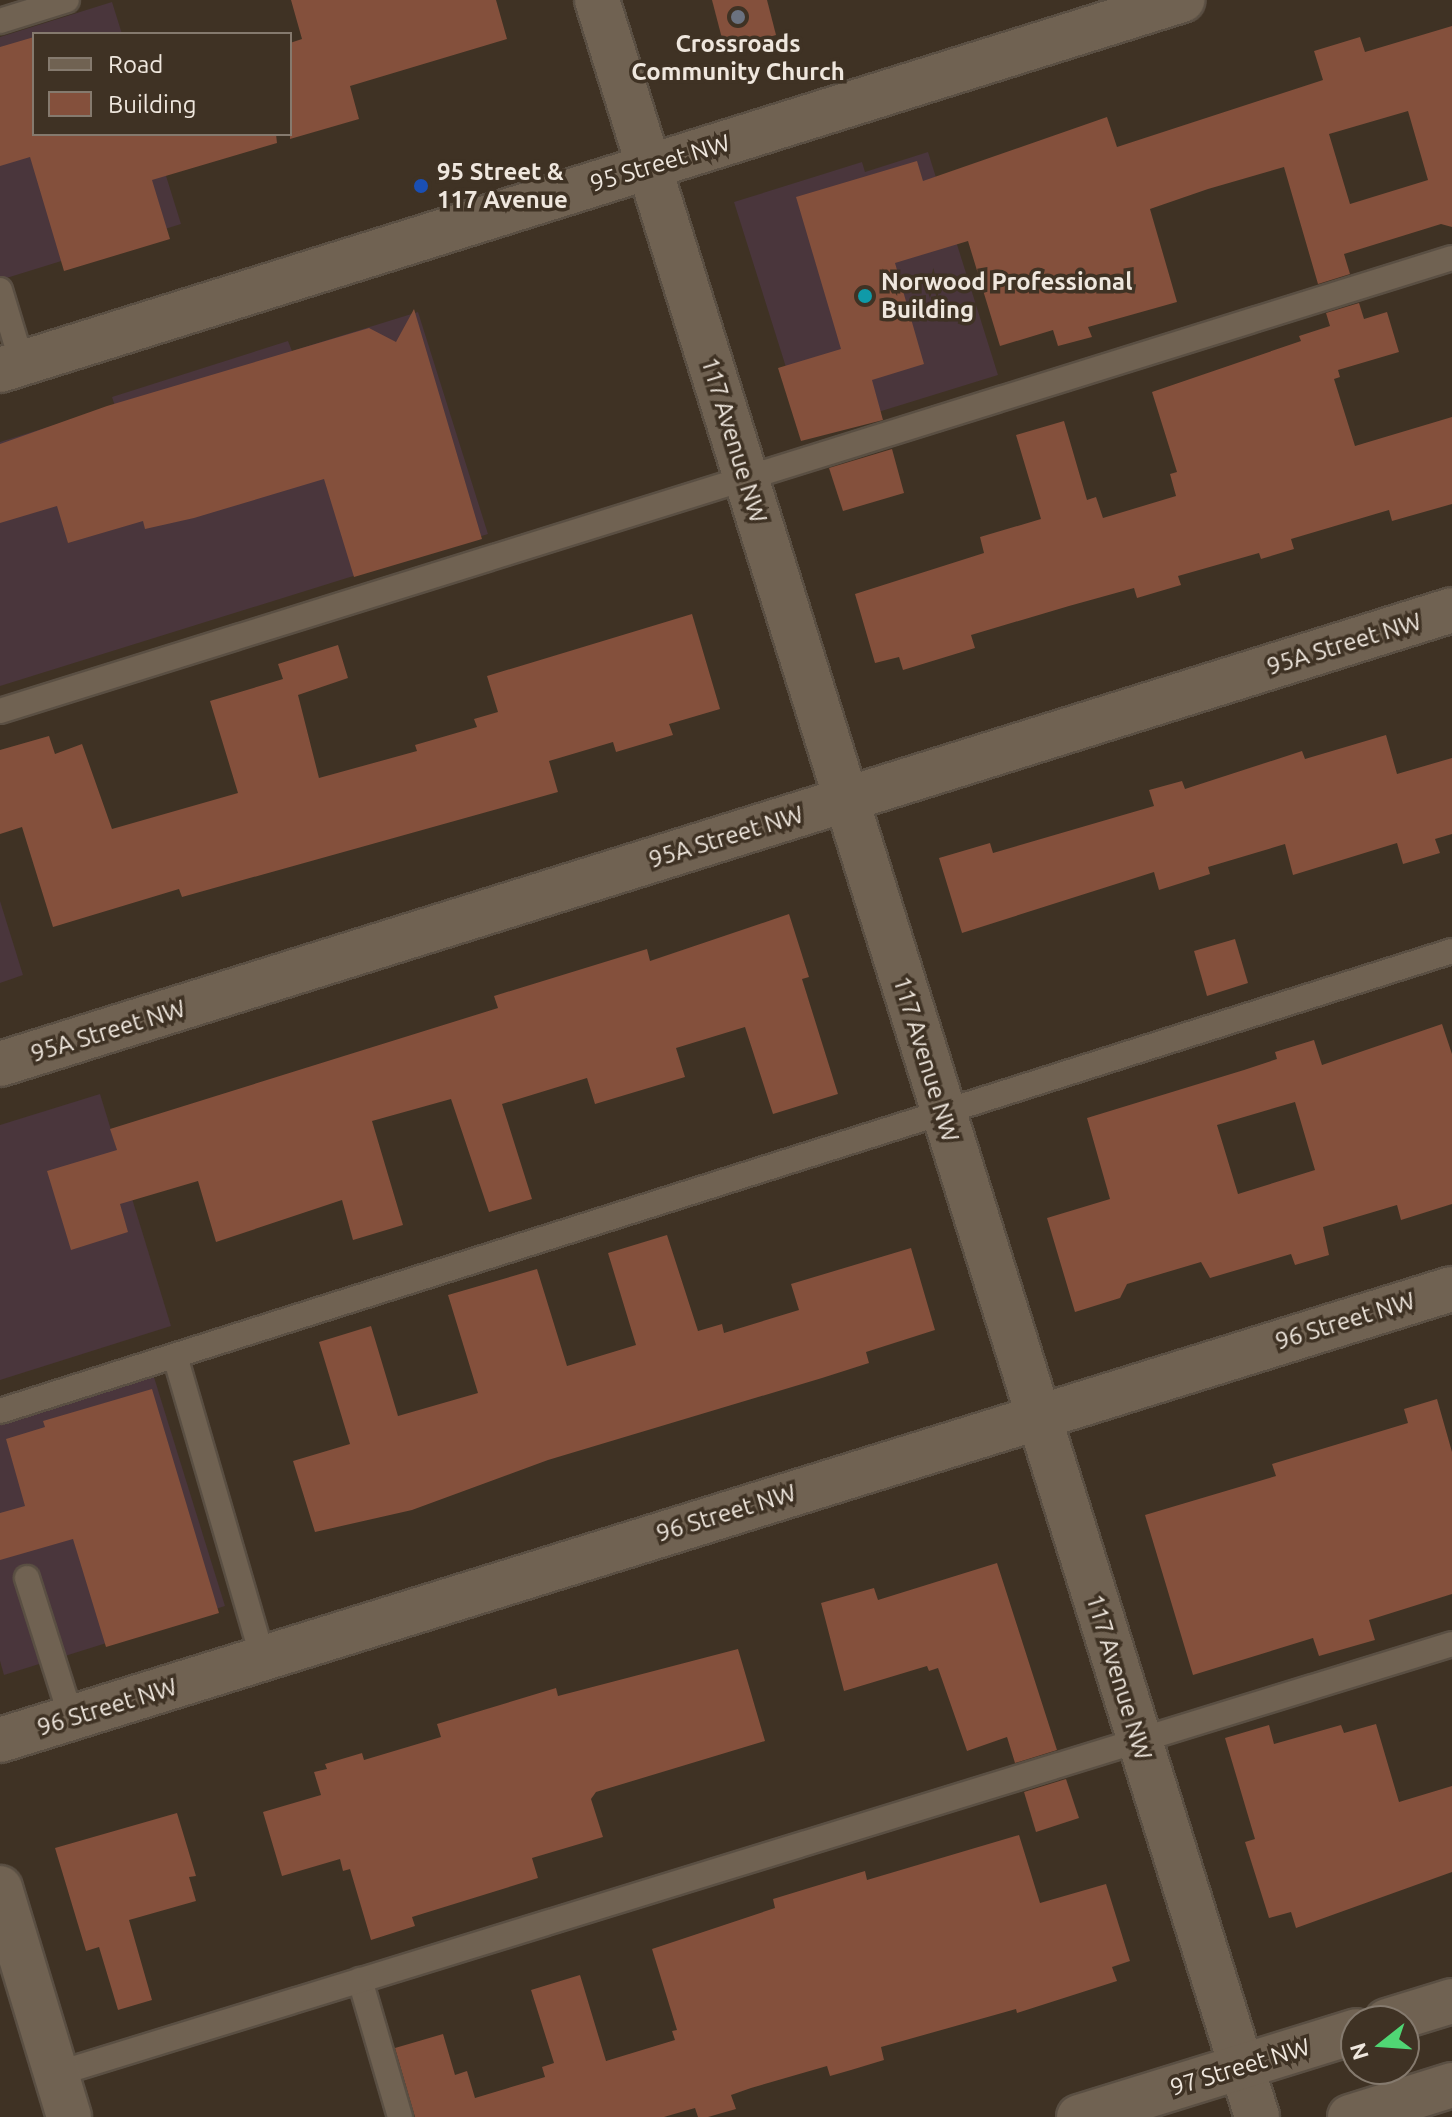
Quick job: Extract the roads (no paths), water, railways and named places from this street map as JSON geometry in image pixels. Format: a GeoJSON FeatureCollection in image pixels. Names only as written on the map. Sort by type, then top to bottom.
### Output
{"type":"FeatureCollection","features":[{"type":"Feature","properties":{"kind":"street","name":"117 Avenue NW"},"geometry":{"type":"LineString","coordinates":[[597,0],[1257,2117]]}},
{"type":"Feature","properties":{"kind":"street","name":"95 Street NW"},"geometry":{"type":"LineString","coordinates":[[11,366],[1182,0]]}},
{"type":"Feature","properties":{"kind":"street","name":"95A Street NW"},"geometry":{"type":"LineString","coordinates":[[0,1064],[1452,610]]}},
{"type":"Feature","properties":{"kind":"street","name":"96 Street NW"},"geometry":{"type":"LineString","coordinates":[[0,1740],[1037,1415],[1452,1289]]}},
{"type":"Feature","properties":{"kind":"street"},"geometry":{"type":"LineString","coordinates":[[0,1888],[69,2117]]}},
{"type":"Feature","properties":{"kind":"street"},"geometry":{"type":"LineString","coordinates":[[1420,2011],[1452,2001]]}},
{"type":"Feature","properties":{"kind":"street","name":"97 Street NW"},"geometry":{"type":"LineString","coordinates":[[1079,2117],[1340,2036]]}},
{"type":"Feature","properties":{"kind":"street"},"geometry":{"type":"LineString","coordinates":[[1350,2117],[1452,2085]]}},
{"type":"Feature","properties":{"kind":"lane"},"geometry":{"type":"LineString","coordinates":[[0,21],[67,0]]}},
{"type":"Feature","properties":{"kind":"lane"},"geometry":{"type":"LineString","coordinates":[[0,711],[1452,258]]}},
{"type":"Feature","properties":{"kind":"lane"},"geometry":{"type":"LineString","coordinates":[[0,290],[11,366]]}},
{"type":"Feature","properties":{"kind":"lane"},"geometry":{"type":"LineString","coordinates":[[0,1411],[942,1110],[1452,951]]}},
{"type":"Feature","properties":{"kind":"lane"},"geometry":{"type":"LineString","coordinates":[[175,1356],[263,1658]]}},
{"type":"Feature","properties":{"kind":"lane"},"geometry":{"type":"LineString","coordinates":[[27,1578],[71,1717]]}},
{"type":"Feature","properties":{"kind":"lane"},"geometry":{"type":"LineString","coordinates":[[56,2074],[1452,1644]]}},
{"type":"Feature","properties":{"kind":"lane"},"geometry":{"type":"LineString","coordinates":[[360,1980],[400,2117]]}},
{"type":"Feature","properties":{"kind":"place","name":"Crossroads Community Church"},"geometry":{"type":"Point","coordinates":[738,17]}},
{"type":"Feature","properties":{"kind":"place","name":"95 Street & 117 Avenue"},"geometry":{"type":"Point","coordinates":[421,186]}},
{"type":"Feature","properties":{"kind":"place","name":"Norwood Professional Building"},"geometry":{"type":"Point","coordinates":[865,296]}}]}
